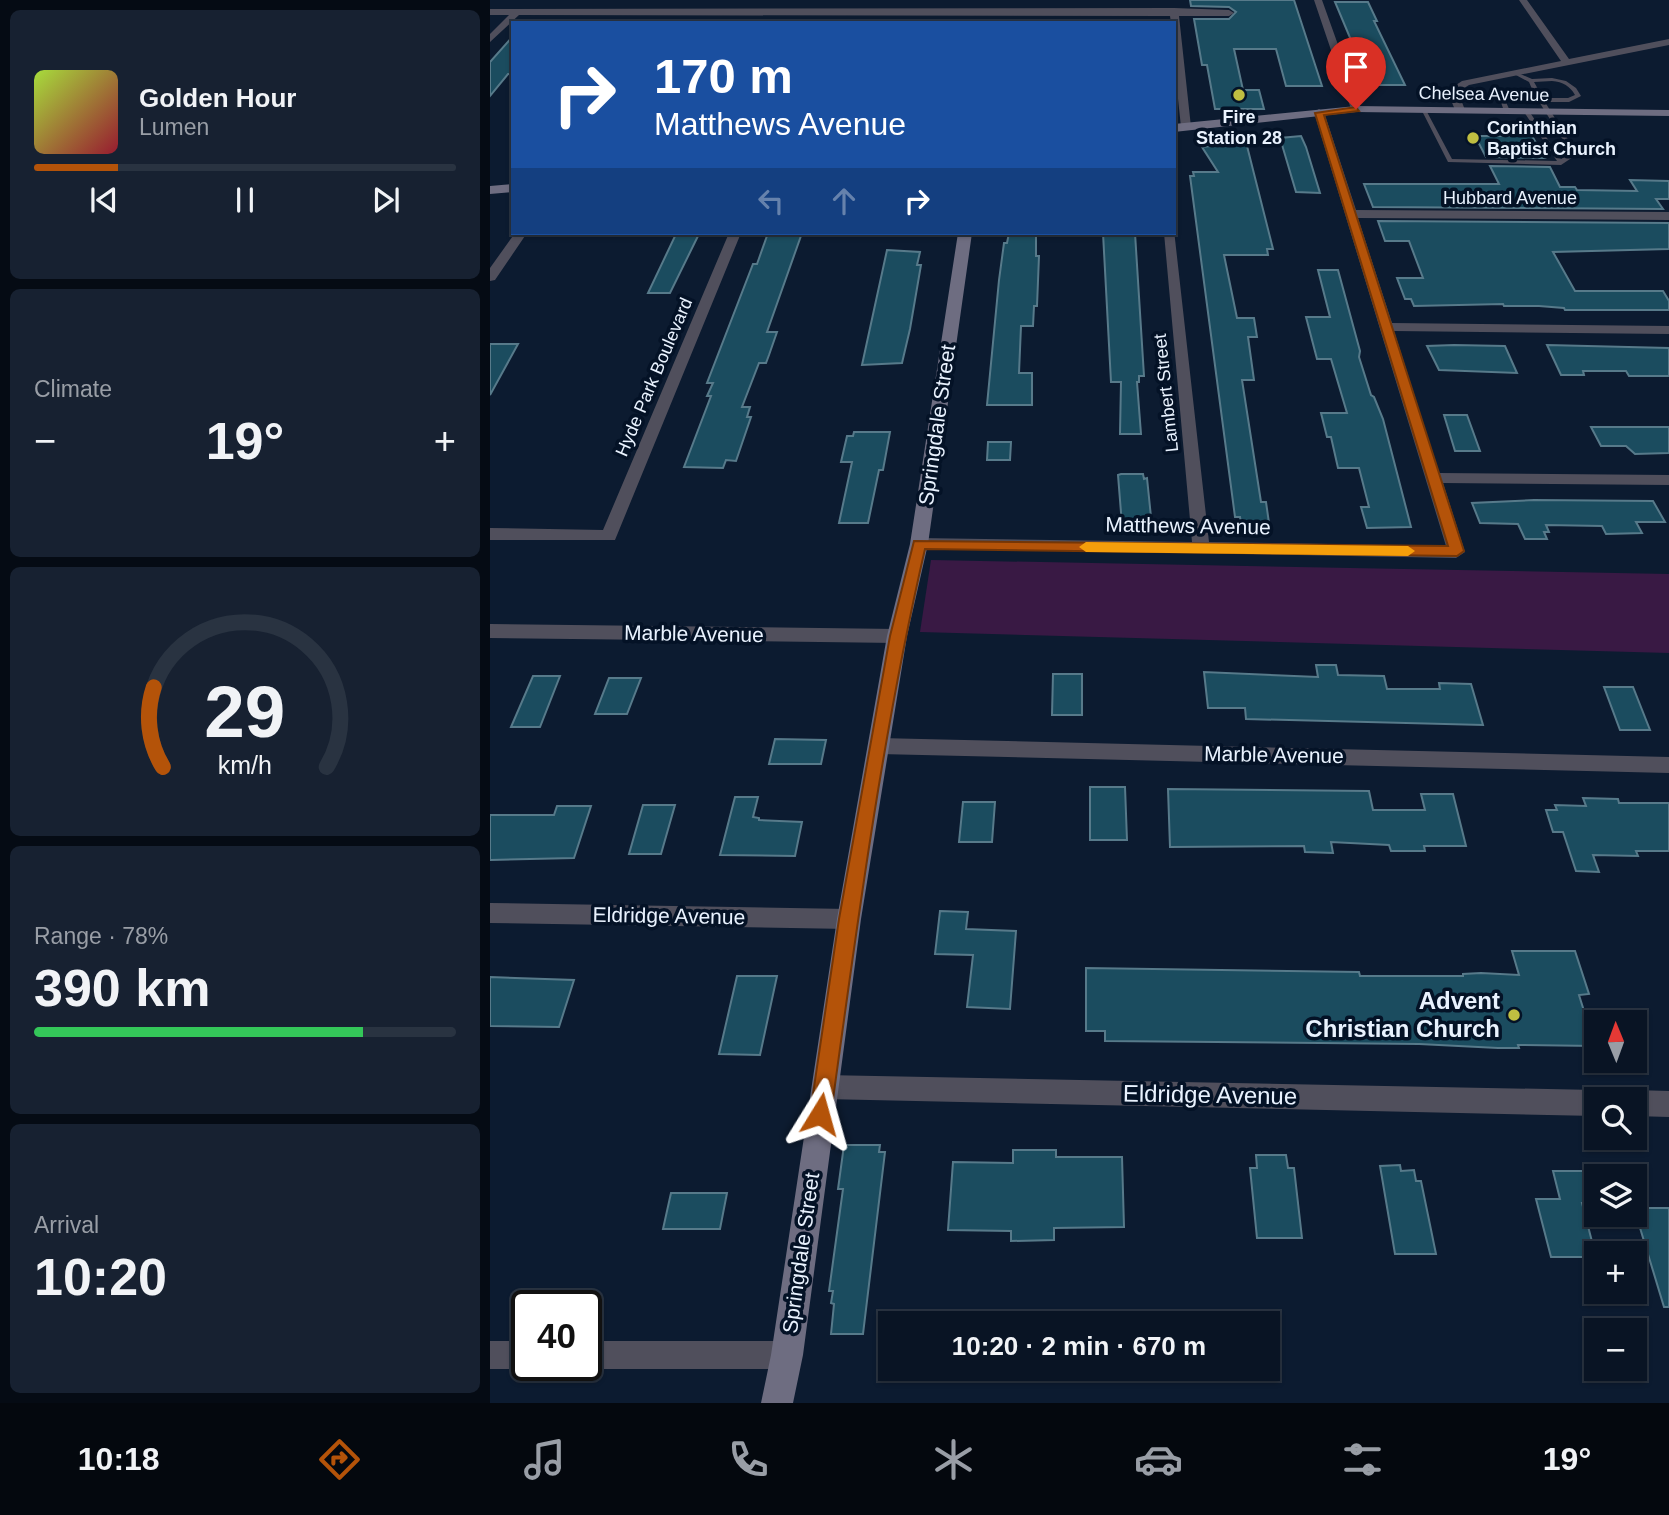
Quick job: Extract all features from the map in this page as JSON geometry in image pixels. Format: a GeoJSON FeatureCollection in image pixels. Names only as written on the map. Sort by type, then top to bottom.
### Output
{"type":"FeatureCollection","features":[{"type":"Feature","properties":{"kind":"street"},"geometry":{"type":"LineString","coordinates":[[867,21],[875,0]]}},
{"type":"Feature","properties":{"kind":"street"},"geometry":{"type":"LineString","coordinates":[[1318,0],[1356,109]]}},
{"type":"Feature","properties":{"kind":"street"},"geometry":{"type":"LineString","coordinates":[[1522,0],[1567,63]]}},
{"type":"Feature","properties":{"kind":"street"},"geometry":{"type":"LineString","coordinates":[[1023,21],[1025,11]]}},
{"type":"Feature","properties":{"kind":"street"},"geometry":{"type":"LineString","coordinates":[[1174,11],[1175,21]]}},
{"type":"Feature","properties":{"kind":"street"},"geometry":{"type":"LineString","coordinates":[[490,12],[1228,13]]}},
{"type":"Feature","properties":{"kind":"street"},"geometry":{"type":"LineString","coordinates":[[490,39],[517,12]]}},
{"type":"Feature","properties":{"kind":"street"},"geometry":{"type":"LineString","coordinates":[[685,21],[691,12]]}},
{"type":"Feature","properties":{"kind":"street"},"geometry":{"type":"LineString","coordinates":[[1460,110],[1452,91],[1466,83],[1669,42]]}},
{"type":"Feature","properties":{"kind":"street"},"geometry":{"type":"LineString","coordinates":[[1176,49],[1180,128]]}},
{"type":"Feature","properties":{"kind":"street","name":"Chelsea Avenue"},"geometry":{"type":"LineString","coordinates":[[1180,128],[1356,109],[1668,114]]}},
{"type":"Feature","properties":{"kind":"street"},"geometry":{"type":"LineString","coordinates":[[1319,113],[1435,478],[1669,480]]}},
{"type":"Feature","properties":{"kind":"street"},"geometry":{"type":"LineString","coordinates":[[490,190],[511,188]]}},
{"type":"Feature","properties":{"kind":"street","name":"Hubbard Avenue"},"geometry":{"type":"LineString","coordinates":[[1351,214],[1669,216]]}},
{"type":"Feature","properties":{"kind":"street"},"geometry":{"type":"LineString","coordinates":[[490,277],[520,235]]}},
{"type":"Feature","properties":{"kind":"street","name":"Hyde Park Boulevard"},"geometry":{"type":"LineString","coordinates":[[490,534],[609,536],[734,235]]}},
{"type":"Feature","properties":{"kind":"street","name":"Springdale Street"},"geometry":{"type":"LineString","coordinates":[[778,1403],[849,919],[897,636],[919,544],[965,235]]}},
{"type":"Feature","properties":{"kind":"street","name":"Lambert Street"},"geometry":{"type":"LineString","coordinates":[[1170,235],[1201,549]]}},
{"type":"Feature","properties":{"kind":"street"},"geometry":{"type":"LineString","coordinates":[[1387,327],[1669,330]]}},
{"type":"Feature","properties":{"kind":"street","name":"Matthews Avenue"},"geometry":{"type":"LineString","coordinates":[[919,544],[1457,551],[1435,478]]}},
{"type":"Feature","properties":{"kind":"street","name":"Marble Avenue"},"geometry":{"type":"LineString","coordinates":[[490,631],[897,636]]}},
{"type":"Feature","properties":{"kind":"street","name":"Marble Avenue"},"geometry":{"type":"LineString","coordinates":[[879,746],[1669,765]]}},
{"type":"Feature","properties":{"kind":"street","name":"Eldridge Avenue"},"geometry":{"type":"LineString","coordinates":[[490,913],[849,919]]}},
{"type":"Feature","properties":{"kind":"street","name":"Eldridge Avenue"},"geometry":{"type":"LineString","coordinates":[[824,1087],[1584,1103]]}},
{"type":"Feature","properties":{"kind":"street"},"geometry":{"type":"LineString","coordinates":[[1647,1104],[1669,1104]]}},
{"type":"Feature","properties":{"kind":"street"},"geometry":{"type":"LineString","coordinates":[[490,1355],[511,1355]]}},
{"type":"Feature","properties":{"kind":"street"},"geometry":{"type":"LineString","coordinates":[[602,1355],[787,1355]]}},
{"type":"Feature","properties":{"kind":"lane"},"geometry":{"type":"LineString","coordinates":[[1516,73],[1531,81],[1564,81],[1573,86],[1578,96],[1569,100],[1541,100]]}},
{"type":"Feature","properties":{"kind":"lane"},"geometry":{"type":"LineString","coordinates":[[1423,110],[1450,161],[1560,162],[1574,154],[1531,81]]}},
{"type":"Feature","properties":{"kind":"lane"},"geometry":{"type":"LineString","coordinates":[[1507,111],[1499,92],[1535,90]]}},
{"type":"Feature","properties":{"kind":"lane"},"geometry":{"type":"LineString","coordinates":[[1527,112],[1560,162]]}},
{"type":"Feature","properties":{"kind":"shaded area"},"geometry":{"type":"Polygon","coordinates":[[[931,560],[1669,574],[1669,653],[920,632],[931,560]]]}},
{"type":"Feature","properties":{"kind":"building"},"geometry":{"type":"Polygon","coordinates":[[[1190,0],[1294,0],[1322,86],[1286,86],[1276,49],[1234,49],[1243,90],[1259,90],[1264,109],[1215,109],[1207,65],[1202,65],[1194,19],[1229,19],[1236,12],[1229,7],[1191,6],[1190,0]]]}},
{"type":"Feature","properties":{"kind":"building"},"geometry":{"type":"Polygon","coordinates":[[[1335,2],[1368,2],[1377,21],[1374,21],[1405,85],[1379,85],[1372,64],[1361,64],[1335,2]]]}},
{"type":"Feature","properties":{"kind":"building"},"geometry":{"type":"Polygon","coordinates":[[[511,38],[511,74],[508,74],[490,96],[490,62],[511,38]]]}},
{"type":"Feature","properties":{"kind":"building"},"geometry":{"type":"Polygon","coordinates":[[[1301,136],[1320,193],[1296,192],[1280,138],[1301,136]]]}},
{"type":"Feature","properties":{"kind":"building"},"geometry":{"type":"Polygon","coordinates":[[[1475,136],[1532,136],[1545,158],[1486,157],[1475,136]]]}},
{"type":"Feature","properties":{"kind":"building"},"geometry":{"type":"Polygon","coordinates":[[[1246,142],[1273,249],[1267,249],[1268,255],[1224,255],[1237,318],[1254,318],[1257,337],[1248,337],[1254,380],[1242,380],[1261,502],[1266,502],[1269,523],[1241,523],[1240,517],[1235,517],[1190,176],[1194,176],[1193,172],[1218,172],[1202,147],[1246,142]]]}},
{"type":"Feature","properties":{"kind":"building"},"geometry":{"type":"Polygon","coordinates":[[[1490,166],[1550,167],[1560,187],[1575,187],[1577,190],[1637,191],[1630,180],[1669,181],[1669,199],[1656,199],[1663,209],[1373,207],[1364,184],[1499,184],[1490,166]]]}},
{"type":"Feature","properties":{"kind":"building"},"geometry":{"type":"Polygon","coordinates":[[[1378,221],[1669,223],[1669,249],[1553,252],[1575,291],[1663,291],[1669,301],[1669,310],[1565,310],[1503,304],[1414,306],[1411,299],[1405,299],[1397,278],[1423,278],[1409,241],[1385,241],[1378,221]]]}},
{"type":"Feature","properties":{"kind":"building"},"geometry":{"type":"Polygon","coordinates":[[[676,235],[699,235],[670,293],[648,293],[676,235]]]}},
{"type":"Feature","properties":{"kind":"building"},"geometry":{"type":"Polygon","coordinates":[[[767,235],[801,235],[767,332],[777,332],[766,363],[759,363],[742,407],[750,407],[747,417],[751,417],[736,461],[726,460],[723,468],[684,467],[711,396],[707,396],[713,383],[707,383],[753,264],[757,264],[767,235]]]}},
{"type":"Feature","properties":{"kind":"building"},"geometry":{"type":"Polygon","coordinates":[[[1009,235],[1036,235],[1036,256],[1039,256],[1037,306],[1034,306],[1033,326],[1021,326],[1019,373],[1032,373],[1032,405],[987,405],[999,280],[1004,243],[1007,243],[1009,235]]]}},
{"type":"Feature","properties":{"kind":"building"},"geometry":{"type":"Polygon","coordinates":[[[1103,235],[1135,235],[1144,376],[1139,376],[1137,382],[1141,434],[1120,434],[1121,382],[1111,382],[1103,235]]]}},
{"type":"Feature","properties":{"kind":"building"},"geometry":{"type":"Polygon","coordinates":[[[887,250],[920,252],[917,265],[921,265],[910,329],[902,363],[862,365],[887,250]]]}},
{"type":"Feature","properties":{"kind":"building"},"geometry":{"type":"Polygon","coordinates":[[[1318,270],[1338,270],[1360,351],[1359,357],[1371,395],[1383,419],[1411,527],[1367,528],[1361,507],[1369,507],[1359,468],[1338,468],[1331,437],[1327,437],[1321,413],[1347,413],[1331,359],[1317,359],[1306,317],[1330,317],[1318,270]]]}},
{"type":"Feature","properties":{"kind":"building"},"geometry":{"type":"Polygon","coordinates":[[[490,344],[518,344],[490,395],[490,344]]]}},
{"type":"Feature","properties":{"kind":"building"},"geometry":{"type":"Polygon","coordinates":[[[1547,345],[1669,348],[1669,376],[1629,376],[1626,371],[1583,371],[1584,375],[1561,375],[1547,345]]]}},
{"type":"Feature","properties":{"kind":"building"},"geometry":{"type":"Polygon","coordinates":[[[1427,346],[1505,346],[1517,373],[1439,370],[1427,346]]]}},
{"type":"Feature","properties":{"kind":"building"},"geometry":{"type":"Polygon","coordinates":[[[1444,415],[1467,415],[1480,451],[1455,451],[1444,415]]]}},
{"type":"Feature","properties":{"kind":"building"},"geometry":{"type":"Polygon","coordinates":[[[1591,427],[1669,427],[1669,453],[1635,454],[1626,446],[1601,446],[1591,427]]]}},
{"type":"Feature","properties":{"kind":"building"},"geometry":{"type":"Polygon","coordinates":[[[854,432],[890,432],[883,470],[879,470],[868,523],[839,523],[852,462],[841,462],[847,436],[853,436],[854,432]]]}},
{"type":"Feature","properties":{"kind":"building"},"geometry":{"type":"Polygon","coordinates":[[[988,442],[1011,442],[1010,460],[987,460],[988,442]]]}},
{"type":"Feature","properties":{"kind":"building"},"geometry":{"type":"Polygon","coordinates":[[[1143,474],[1144,479],[1147,478],[1151,517],[1145,517],[1146,525],[1122,525],[1118,475],[1143,474]]]}},
{"type":"Feature","properties":{"kind":"building"},"geometry":{"type":"Polygon","coordinates":[[[1534,500],[1653,501],[1665,522],[1636,522],[1642,533],[1606,534],[1602,526],[1546,525],[1549,532],[1544,532],[1547,539],[1525,539],[1518,524],[1480,523],[1472,503],[1534,500]]]}},
{"type":"Feature","properties":{"kind":"building"},"geometry":{"type":"Polygon","coordinates":[[[1316,665],[1336,665],[1338,675],[1384,676],[1387,689],[1440,689],[1439,683],[1471,684],[1483,725],[1246,719],[1245,708],[1208,708],[1204,672],[1318,677],[1316,665]]]}},
{"type":"Feature","properties":{"kind":"building"},"geometry":{"type":"Polygon","coordinates":[[[1053,674],[1082,674],[1082,715],[1052,715],[1053,674]]]}},
{"type":"Feature","properties":{"kind":"building"},"geometry":{"type":"Polygon","coordinates":[[[533,676],[560,676],[540,727],[511,727],[533,676]]]}},
{"type":"Feature","properties":{"kind":"building"},"geometry":{"type":"Polygon","coordinates":[[[609,678],[641,678],[627,714],[595,714],[609,678]]]}},
{"type":"Feature","properties":{"kind":"building"},"geometry":{"type":"Polygon","coordinates":[[[1604,687],[1633,687],[1650,730],[1620,730],[1604,687]]]}},
{"type":"Feature","properties":{"kind":"building"},"geometry":{"type":"Polygon","coordinates":[[[775,739],[826,740],[821,764],[769,764],[775,739]]]}},
{"type":"Feature","properties":{"kind":"building"},"geometry":{"type":"Polygon","coordinates":[[[1090,787],[1125,787],[1127,840],[1090,840],[1090,787]]]}},
{"type":"Feature","properties":{"kind":"building"},"geometry":{"type":"Polygon","coordinates":[[[1168,789],[1369,791],[1373,810],[1425,810],[1421,794],[1453,794],[1466,846],[1424,846],[1425,851],[1391,851],[1389,845],[1331,842],[1333,853],[1305,852],[1304,846],[1170,847],[1168,789]]]}},
{"type":"Feature","properties":{"kind":"building"},"geometry":{"type":"Polygon","coordinates":[[[735,797],[758,797],[753,817],[759,820],[802,822],[795,856],[720,855],[735,797]]]}},
{"type":"Feature","properties":{"kind":"building"},"geometry":{"type":"Polygon","coordinates":[[[1583,798],[1618,799],[1619,803],[1669,803],[1669,851],[1636,851],[1638,856],[1593,855],[1599,872],[1576,871],[1563,832],[1553,832],[1546,810],[1557,810],[1555,805],[1586,806],[1583,798]]]}},
{"type":"Feature","properties":{"kind":"building"},"geometry":{"type":"Polygon","coordinates":[[[963,802],[995,802],[992,842],[959,842],[963,802]]]}},
{"type":"Feature","properties":{"kind":"building"},"geometry":{"type":"Polygon","coordinates":[[[643,805],[675,805],[661,854],[629,854],[643,805]]]}},
{"type":"Feature","properties":{"kind":"building"},"geometry":{"type":"Polygon","coordinates":[[[557,806],[591,806],[574,858],[490,860],[490,815],[554,815],[557,806]]]}},
{"type":"Feature","properties":{"kind":"building"},"geometry":{"type":"Polygon","coordinates":[[[940,911],[968,912],[966,929],[1016,931],[1010,1009],[967,1007],[973,955],[935,954],[940,911]]]}},
{"type":"Feature","properties":{"kind":"building"},"geometry":{"type":"Polygon","coordinates":[[[1512,951],[1575,951],[1589,994],[1579,995],[1584,1011],[1584,1046],[1518,1045],[1519,1048],[1498,1048],[1419,1044],[1105,1041],[1105,1031],[1086,1031],[1086,968],[1359,972],[1360,976],[1463,976],[1481,973],[1519,975],[1512,951]]]}},
{"type":"Feature","properties":{"kind":"building"},"geometry":{"type":"Polygon","coordinates":[[[737,976],[777,976],[760,1055],[719,1054],[737,976]]]}},
{"type":"Feature","properties":{"kind":"building"},"geometry":{"type":"Polygon","coordinates":[[[490,977],[574,980],[559,1027],[490,1026],[490,977]]]}},
{"type":"Feature","properties":{"kind":"building"},"geometry":{"type":"Polygon","coordinates":[[[844,1145],[880,1145],[879,1152],[885,1152],[863,1334],[831,1334],[834,1304],[831,1303],[833,1291],[829,1291],[843,1189],[838,1189],[844,1145]]]}},
{"type":"Feature","properties":{"kind":"building"},"geometry":{"type":"Polygon","coordinates":[[[1013,1150],[1056,1150],[1056,1157],[1122,1157],[1124,1227],[1054,1228],[1054,1240],[1011,1241],[1011,1231],[948,1230],[953,1162],[1013,1163],[1013,1150]]]}},
{"type":"Feature","properties":{"kind":"building"},"geometry":{"type":"Polygon","coordinates":[[[1256,1155],[1286,1155],[1288,1168],[1294,1168],[1302,1238],[1257,1238],[1250,1168],[1257,1168],[1256,1155]]]}},
{"type":"Feature","properties":{"kind":"building"},"geometry":{"type":"Polygon","coordinates":[[[1400,1165],[1401,1171],[1414,1170],[1416,1181],[1421,1181],[1436,1254],[1395,1254],[1380,1166],[1400,1165]]]}},
{"type":"Feature","properties":{"kind":"building"},"geometry":{"type":"Polygon","coordinates":[[[1553,1171],[1584,1171],[1584,1227],[1588,1227],[1592,1241],[1584,1241],[1584,1257],[1551,1257],[1536,1199],[1560,1199],[1553,1171]]]}},
{"type":"Feature","properties":{"kind":"building"},"geometry":{"type":"Polygon","coordinates":[[[671,1193],[727,1193],[720,1229],[663,1229],[671,1193]]]}},
{"type":"Feature","properties":{"kind":"building"},"geometry":{"type":"Polygon","coordinates":[[[1647,1208],[1669,1208],[1669,1307],[1664,1307],[1647,1251],[1647,1241],[1644,1241],[1640,1227],[1647,1227],[1647,1208]]]}},
{"type":"Feature","properties":{"kind":"slow traffic"},"geometry":{"type":"LineString","coordinates":[[1086,547],[1408,551]]}},
{"type":"Feature","properties":{"kind":"place","name":"Fire Station 28"},"geometry":{"type":"Point","coordinates":[1239,95]}},
{"type":"Feature","properties":{"kind":"place","name":"Corinthian Baptist Church"},"geometry":{"type":"Point","coordinates":[1473,138]}},
{"type":"Feature","properties":{"kind":"place","name":"Advent Christian Church"},"geometry":{"type":"Point","coordinates":[1514,1015]}},
{"type":"Feature","properties":{"kind":"route"},"geometry":{"type":"LineString","coordinates":[[820,1114],[849,919],[897,636],[919,544],[1457,551],[1319,113],[1356,109]]}}]}
